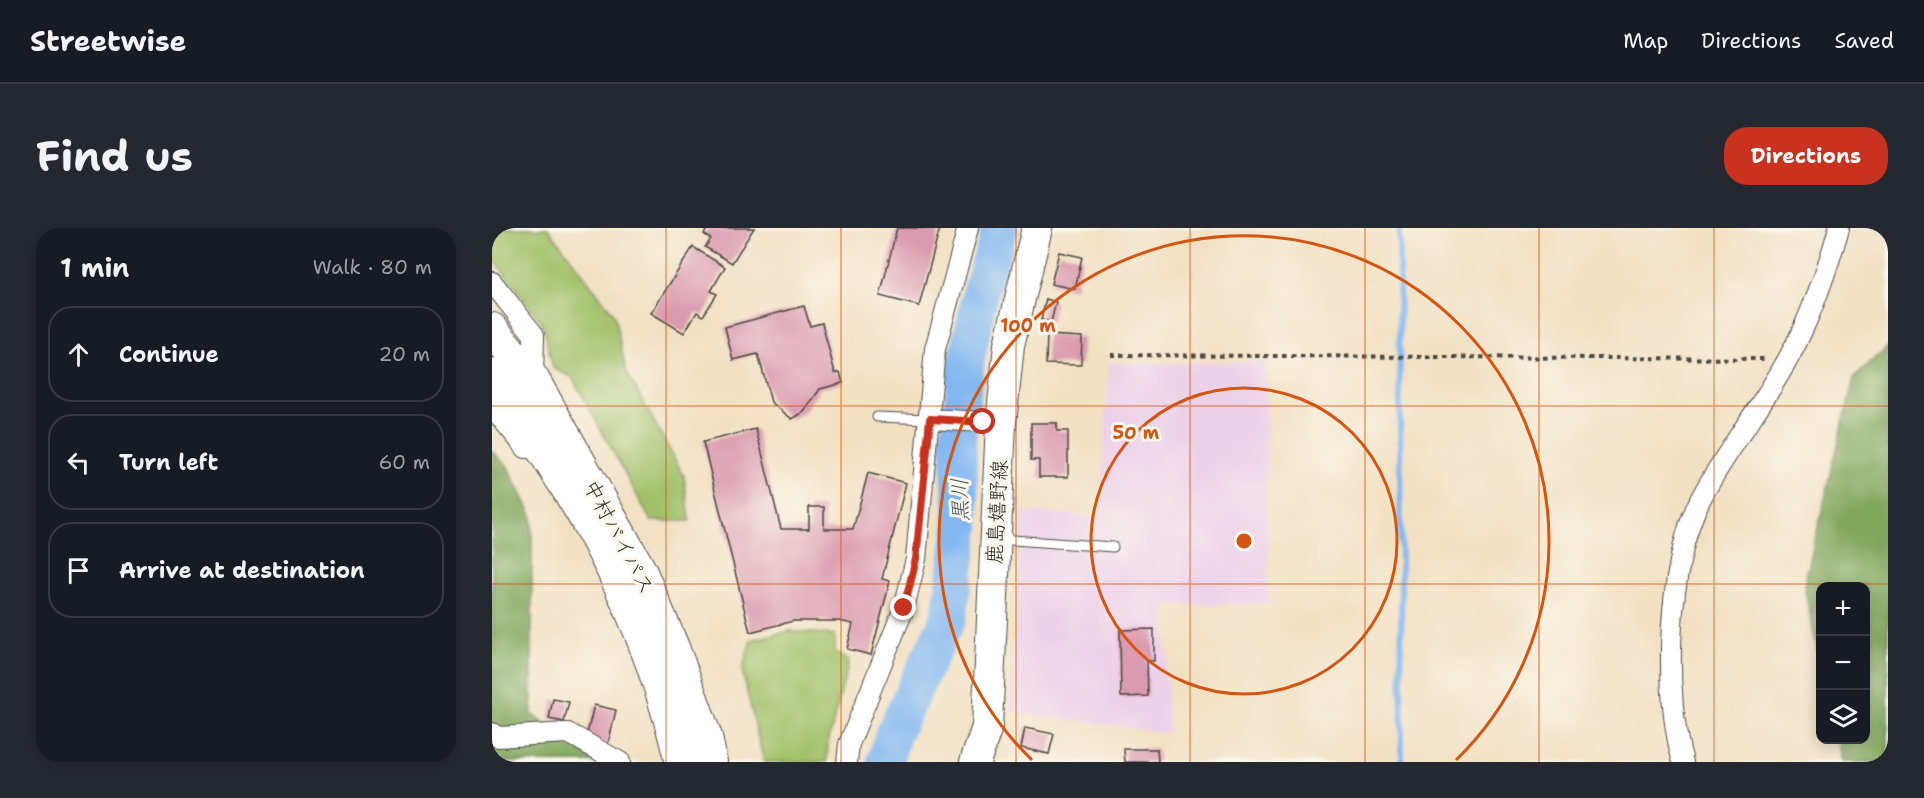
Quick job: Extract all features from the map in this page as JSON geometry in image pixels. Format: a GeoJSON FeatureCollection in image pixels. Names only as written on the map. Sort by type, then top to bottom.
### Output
{"type":"FeatureCollection","features":[{"type":"Feature","properties":{"kind":"highway","name":"中村バイパス"},"geometry":{"type":"LineString","coordinates":[[492,329],[532,379],[640,570],[678,661],[706,737],[711,762]]}},
{"type":"Feature","properties":{"kind":"highway","name":"中村バイパス"},"geometry":{"type":"LineString","coordinates":[[492,374],[582,514],[614,575],[651,658],[681,762]]}},
{"type":"Feature","properties":{"kind":"main road","name":"鹿島嬉野線"},"geometry":{"type":"LineString","coordinates":[[975,762],[987,727],[996,538],[992,422],[1037,228]]}},
{"type":"Feature","properties":{"kind":"street"},"geometry":{"type":"LineString","coordinates":[[847,762],[849,744],[904,608],[916,559],[935,419],[935,349],[968,228]]}},
{"type":"Feature","properties":{"kind":"street"},"geometry":{"type":"LineString","coordinates":[[1683,762],[1676,738],[1670,699],[1673,620],[1683,543],[1700,499],[1788,359],[1821,291],[1839,228]]}},
{"type":"Feature","properties":{"kind":"street"},"geometry":{"type":"LineString","coordinates":[[492,282],[534,335],[532,379]]}},
{"type":"Feature","properties":{"kind":"street"},"geometry":{"type":"LineString","coordinates":[[492,407],[582,514]]}},
{"type":"Feature","properties":{"kind":"street"},"geometry":{"type":"LineString","coordinates":[[935,419],[992,422]]}},
{"type":"Feature","properties":{"kind":"street"},"geometry":{"type":"LineString","coordinates":[[492,733],[498,736],[568,733],[620,762]]}},
{"type":"Feature","properties":{"kind":"lane"},"geometry":{"type":"LineString","coordinates":[[877,417],[935,419]]}},
{"type":"Feature","properties":{"kind":"lane"},"geometry":{"type":"LineString","coordinates":[[996,538],[1113,547]]}},
{"type":"Feature","properties":{"kind":"path"},"geometry":{"type":"LineString","coordinates":[[1112,355],[1788,359]]}},
{"type":"Feature","properties":{"kind":"shaded area"},"geometry":{"type":"Polygon","coordinates":[[[1266,362],[1269,604],[1166,605],[1168,733],[1010,712],[1022,511],[1100,516],[1109,363],[1266,362]]]}},
{"type":"Feature","properties":{"kind":"green space"},"geometry":{"type":"Polygon","coordinates":[[[492,228],[548,228],[614,315],[626,371],[684,476],[690,521],[651,521],[572,377],[553,368],[543,324],[492,257],[492,228]]]}},
{"type":"Feature","properties":{"kind":"green space"},"geometry":{"type":"Polygon","coordinates":[[[1888,346],[1888,762],[1842,762],[1838,744],[1870,744],[1870,582],[1816,582],[1816,644],[1804,585],[1854,378],[1888,346]]]}},
{"type":"Feature","properties":{"kind":"green space"},"geometry":{"type":"Polygon","coordinates":[[[492,451],[508,467],[532,515],[532,714],[596,762],[492,762],[492,451]]]}},
{"type":"Feature","properties":{"kind":"green space"},"geometry":{"type":"Polygon","coordinates":[[[789,631],[835,635],[835,651],[849,661],[828,742],[827,762],[764,762],[742,671],[751,640],[789,631]]]}},
{"type":"Feature","properties":{"kind":"building"},"geometry":{"type":"Polygon","coordinates":[[[708,228],[754,228],[732,263],[705,247],[711,239],[704,234],[708,228]]]}},
{"type":"Feature","properties":{"kind":"building"},"geometry":{"type":"Polygon","coordinates":[[[897,228],[940,228],[919,306],[880,296],[897,228]]]}},
{"type":"Feature","properties":{"kind":"building"},"geometry":{"type":"Polygon","coordinates":[[[693,247],[725,267],[711,291],[717,294],[703,316],[697,312],[684,333],[651,313],[693,247]]]}},
{"type":"Feature","properties":{"kind":"building"},"geometry":{"type":"Polygon","coordinates":[[[1059,252],[1082,257],[1075,289],[1051,284],[1059,252]]]}},
{"type":"Feature","properties":{"kind":"building"},"geometry":{"type":"Polygon","coordinates":[[[1046,299],[1056,302],[1051,322],[1041,320],[1046,299]]]}},
{"type":"Feature","properties":{"kind":"building"},"geometry":{"type":"Polygon","coordinates":[[[804,306],[810,326],[822,323],[835,373],[840,372],[843,383],[820,389],[804,412],[792,419],[771,402],[758,354],[733,360],[725,327],[804,306]]]}},
{"type":"Feature","properties":{"kind":"building"},"geometry":{"type":"Polygon","coordinates":[[[1047,335],[1082,337],[1081,365],[1046,364],[1047,335]]]}},
{"type":"Feature","properties":{"kind":"building"},"geometry":{"type":"Polygon","coordinates":[[[1031,423],[1057,423],[1057,431],[1068,431],[1068,477],[1039,477],[1039,460],[1031,460],[1031,423]]]}},
{"type":"Feature","properties":{"kind":"building"},"geometry":{"type":"Polygon","coordinates":[[[756,429],[781,529],[809,529],[809,507],[824,507],[824,529],[853,529],[868,473],[906,483],[882,579],[890,581],[871,655],[847,649],[853,624],[839,621],[793,621],[750,632],[703,442],[756,429]]]}},
{"type":"Feature","properties":{"kind":"building"},"geometry":{"type":"Polygon","coordinates":[[[1154,629],[1154,661],[1147,661],[1148,696],[1121,697],[1120,630],[1154,629]]]}},
{"type":"Feature","properties":{"kind":"building"},"geometry":{"type":"Polygon","coordinates":[[[553,699],[569,702],[564,722],[549,719],[553,699]]]}},
{"type":"Feature","properties":{"kind":"building"},"geometry":{"type":"Polygon","coordinates":[[[594,705],[616,710],[608,744],[586,738],[594,705]]]}},
{"type":"Feature","properties":{"kind":"building"},"geometry":{"type":"Polygon","coordinates":[[[1025,728],[1054,734],[1049,754],[1021,748],[1025,728]]]}},
{"type":"Feature","properties":{"kind":"building"},"geometry":{"type":"Polygon","coordinates":[[[1124,749],[1157,749],[1158,762],[1125,762],[1124,749]]]}},
{"type":"Feature","properties":{"kind":"waterway","name":"黒川"},"geometry":{"type":"LineString","coordinates":[[885,762],[893,734],[949,617],[962,528],[958,440],[967,358],[981,291],[1000,228]]}},
{"type":"Feature","properties":{"kind":"waterway"},"geometry":{"type":"LineString","coordinates":[[1399,228],[1402,762]]}},
{"type":"Feature","properties":{"kind":"route"},"geometry":{"type":"LineString","coordinates":[[904,608],[916,559],[930,419],[983,422]]}}]}
